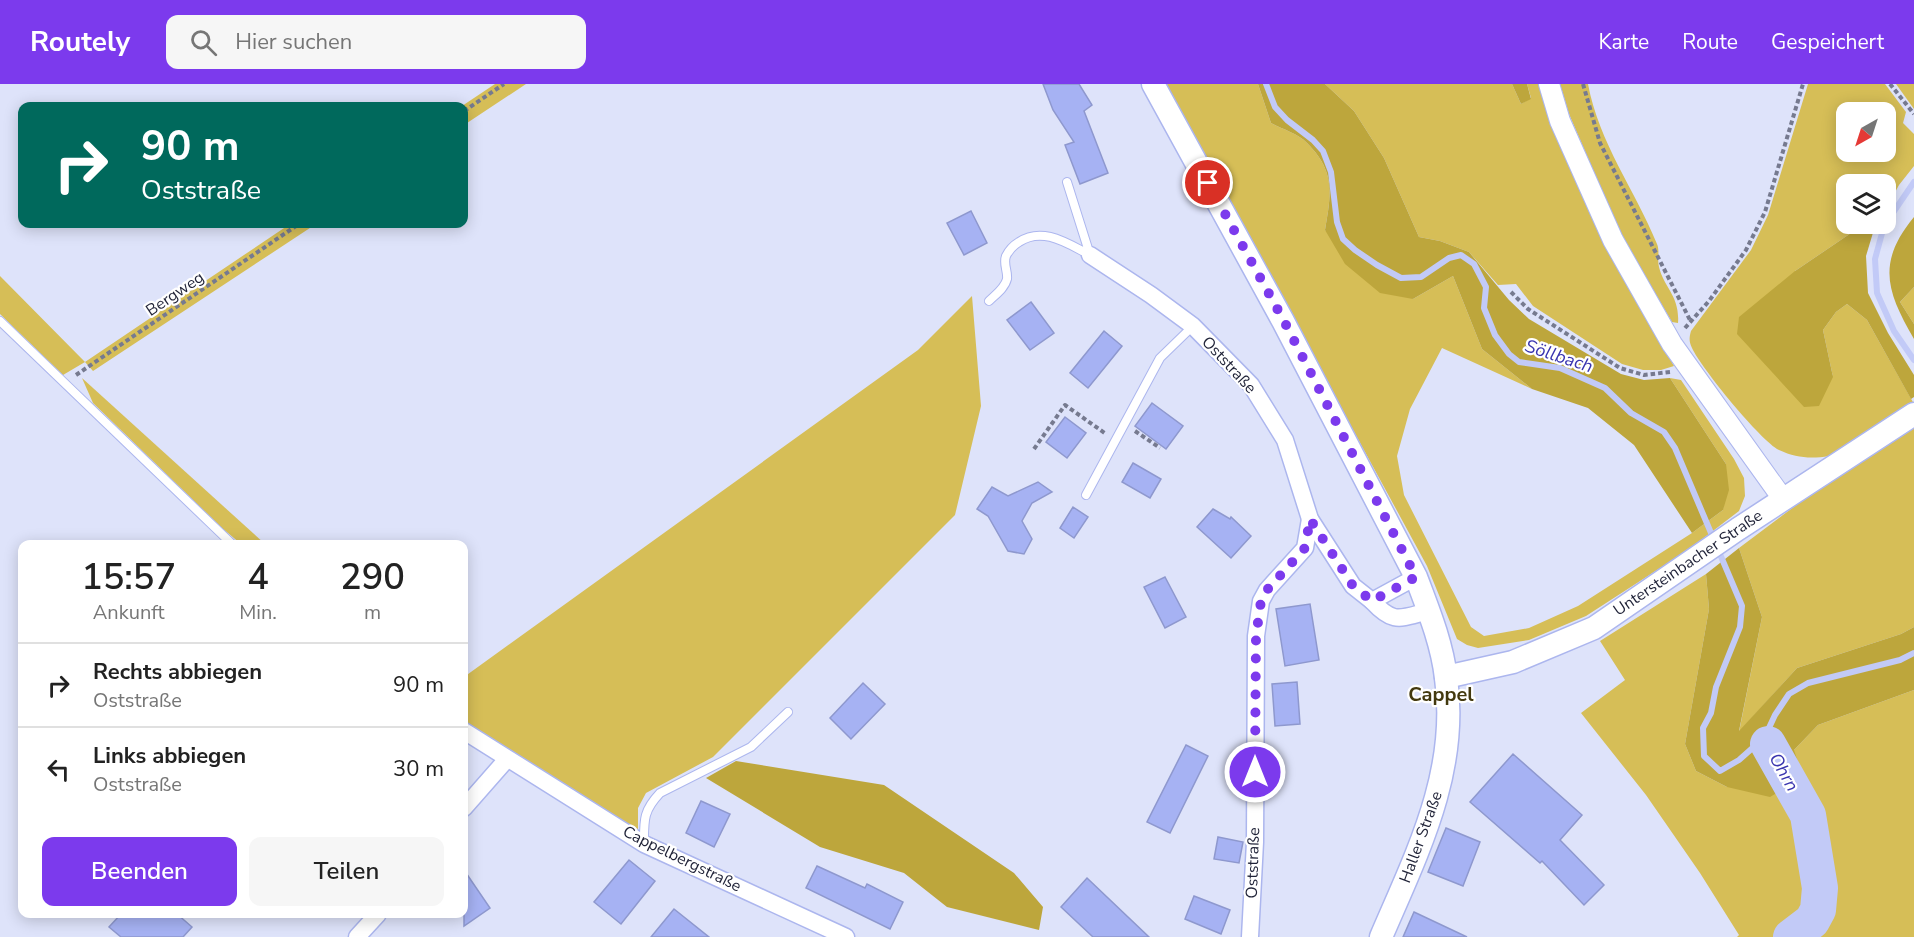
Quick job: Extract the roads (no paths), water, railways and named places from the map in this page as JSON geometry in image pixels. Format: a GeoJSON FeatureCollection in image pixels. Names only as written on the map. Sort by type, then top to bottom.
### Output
{"type":"FeatureCollection","features":[{"type":"Feature","properties":{"kind":"main road","name":"Haller Straße"},"geometry":{"type":"LineString","coordinates":[[1153,84],[1284,321],[1416,577],[1429,611],[1446,677],[1449,719],[1444,770],[1432,816],[1381,937]]}},
{"type":"Feature","properties":{"kind":"main road","name":"Untersteinbacher Straße"},"geometry":{"type":"LineString","coordinates":[[1446,677],[1513,662],[1594,628],[1738,529],[1914,414]]}},
{"type":"Feature","properties":{"kind":"street"},"geometry":{"type":"LineString","coordinates":[[1549,84],[1560,121],[1613,240],[1672,344],[1783,499]]}},
{"type":"Feature","properties":{"kind":"street","name":"Oststraße"},"geometry":{"type":"LineString","coordinates":[[1090,255],[1151,295],[1192,326],[1251,385],[1285,440],[1310,519],[1353,586],[1383,613],[1397,619],[1429,611]]}},
{"type":"Feature","properties":{"kind":"street","name":"Oststraße"},"geometry":{"type":"LineString","coordinates":[[1250,937],[1255,842],[1256,636],[1259,613],[1261,601],[1267,590],[1305,548],[1310,519]]}},
{"type":"Feature","properties":{"kind":"street"},"geometry":{"type":"LineString","coordinates":[[1372,601],[1416,577]]}},
{"type":"Feature","properties":{"kind":"street","name":"Cappelbergstraße"},"geometry":{"type":"LineString","coordinates":[[468,734],[644,844],[841,936]]}},
{"type":"Feature","properties":{"kind":"street"},"geometry":{"type":"LineString","coordinates":[[468,803],[507,759]]}},
{"type":"Feature","properties":{"kind":"street"},"geometry":{"type":"LineString","coordinates":[[357,937],[374,918]]}},
{"type":"Feature","properties":{"kind":"lane"},"geometry":{"type":"LineString","coordinates":[[1067,182],[1090,255]]}},
{"type":"Feature","properties":{"kind":"lane"},"geometry":{"type":"LineString","coordinates":[[988,301],[1002,288],[1007,279],[1005,264],[1007,254],[1013,246],[1026,238],[1041,235],[1054,238],[1090,255]]}},
{"type":"Feature","properties":{"kind":"lane"},"geometry":{"type":"LineString","coordinates":[[0,321],[228,540]]}},
{"type":"Feature","properties":{"kind":"lane"},"geometry":{"type":"LineString","coordinates":[[1086,495],[1160,358],[1192,326]]}},
{"type":"Feature","properties":{"kind":"lane"},"geometry":{"type":"LineString","coordinates":[[644,844],[644,816],[649,805],[660,793],[751,747],[788,712]]}},
{"type":"Feature","properties":{"kind":"waterway","name":"Söllbach"},"geometry":{"type":"LineString","coordinates":[[1266,84],[1275,107],[1323,151],[1331,172],[1337,222],[1343,239],[1355,250],[1401,278],[1421,277],[1449,258],[1461,255],[1474,264],[1486,287],[1484,308],[1495,335],[1509,354],[1519,362],[1560,368],[1605,388],[1631,413],[1664,432],[1675,448],[1742,606],[1740,627],[1716,687],[1711,713],[1703,728],[1704,756],[1720,771],[1739,760],[1757,744],[1768,744],[1768,730],[1789,694],[1808,683],[1900,660],[1914,653]]}},
{"type":"Feature","properties":{"kind":"waterway","name":"Ohrn"},"geometry":{"type":"LineString","coordinates":[[1914,182],[1884,226],[1875,259],[1877,293],[1894,331],[1914,360]]}},
{"type":"Feature","properties":{"kind":"waterway","name":"Ohrn"},"geometry":{"type":"LineString","coordinates":[[1768,744],[1808,815],[1820,888],[1818,910],[1812,921],[1791,937]]}},
{"type":"Feature","properties":{"kind":"district","name":"Cappel"},"geometry":{"type":"Point","coordinates":[1441,694]}}]}
